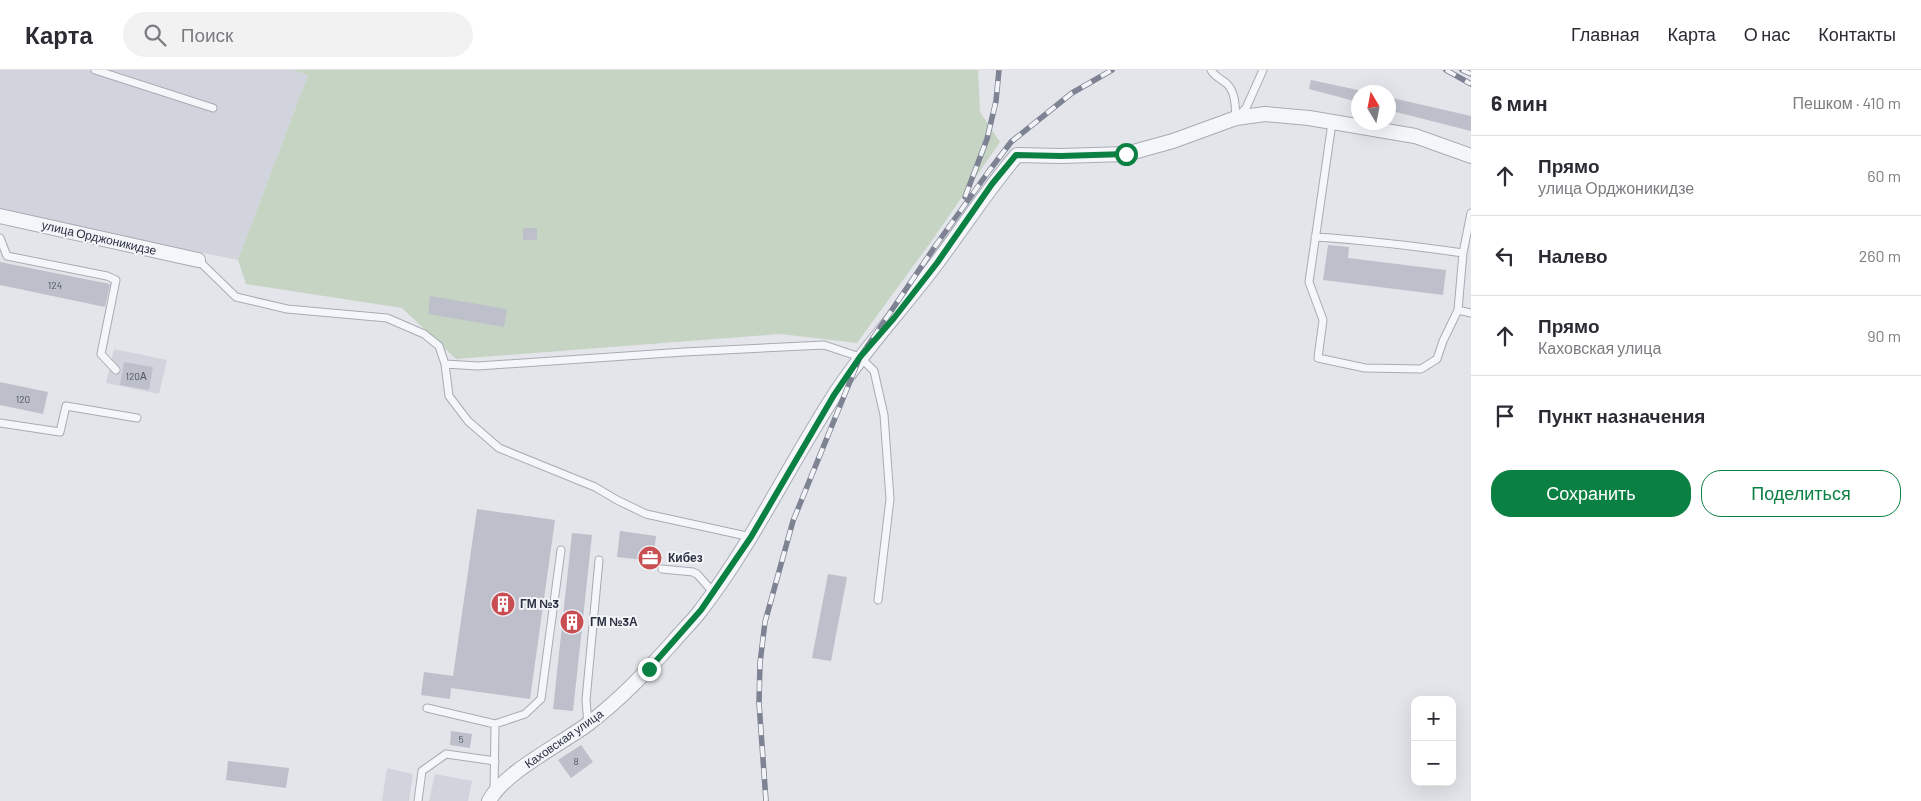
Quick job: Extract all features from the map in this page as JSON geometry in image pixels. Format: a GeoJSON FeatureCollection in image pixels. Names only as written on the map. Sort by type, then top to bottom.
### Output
{"type":"FeatureCollection","features":[{"type":"Feature","properties":{"kind":"street"},"geometry":{"type":"LineString","coordinates":[[1236,118],[1265,114],[1415,136],[1471,156]]}},
{"type":"Feature","properties":{"kind":"street","name":"Каховская улица"},"geometry":{"type":"LineString","coordinates":[[491,796],[508,779],[588,724],[649,669],[701,610],[751,537],[834,395],[860,357],[901,310],[937,263],[992,184],[1016,155],[1126,154],[1236,118]]}},
{"type":"Feature","properties":{"kind":"street","name":"улица Орджоникидзе"},"geometry":{"type":"LineString","coordinates":[[0,216],[198,260]]}},
{"type":"Feature","properties":{"kind":"lane"},"geometry":{"type":"LineString","coordinates":[[95,70],[213,108]]}},
{"type":"Feature","properties":{"kind":"lane"},"geometry":{"type":"LineString","coordinates":[[1211,70],[1215,77],[1227,84],[1233,93],[1236,118]]}},
{"type":"Feature","properties":{"kind":"lane"},"geometry":{"type":"LineString","coordinates":[[1236,118],[1246,108],[1263,70]]}},
{"type":"Feature","properties":{"kind":"lane"},"geometry":{"type":"LineString","coordinates":[[1332,123],[1309,282],[1323,320],[1318,358],[1365,368],[1421,369],[1437,359],[1443,341],[1458,310],[1463,253],[1471,213]]}},
{"type":"Feature","properties":{"kind":"lane"},"geometry":{"type":"LineString","coordinates":[[1315,237],[1359,242],[1388,242],[1463,253]]}},
{"type":"Feature","properties":{"kind":"lane"},"geometry":{"type":"LineString","coordinates":[[0,238],[7,256],[107,276],[116,280],[101,354],[116,370]]}},
{"type":"Feature","properties":{"kind":"lane"},"geometry":{"type":"LineString","coordinates":[[198,260],[236,297],[287,309],[387,318],[424,334],[439,346],[445,364],[449,396],[468,421],[499,448],[595,487],[646,514],[751,537]]}},
{"type":"Feature","properties":{"kind":"lane"},"geometry":{"type":"LineString","coordinates":[[1458,310],[1471,312]]}},
{"type":"Feature","properties":{"kind":"lane"},"geometry":{"type":"LineString","coordinates":[[445,364],[478,366],[824,345],[860,357],[874,371],[884,414],[890,499],[878,600]]}},
{"type":"Feature","properties":{"kind":"lane"},"geometry":{"type":"LineString","coordinates":[[0,423],[60,432],[66,406],[137,418]]}},
{"type":"Feature","properties":{"kind":"lane"},"geometry":{"type":"LineString","coordinates":[[427,708],[495,724],[525,714],[541,699],[561,550]]}},
{"type":"Feature","properties":{"kind":"lane"},"geometry":{"type":"LineString","coordinates":[[588,724],[586,700],[599,560]]}},
{"type":"Feature","properties":{"kind":"lane"},"geometry":{"type":"LineString","coordinates":[[662,569],[693,572],[713,592]]}},
{"type":"Feature","properties":{"kind":"lane"},"geometry":{"type":"LineString","coordinates":[[491,796],[495,761],[495,724]]}},
{"type":"Feature","properties":{"kind":"lane"},"geometry":{"type":"LineString","coordinates":[[418,801],[422,771],[446,754],[495,761]]}},
{"type":"Feature","properties":{"kind":"shaded area"},"geometry":{"type":"Polygon","coordinates":[[[0,70],[292,70],[308,75],[238,260],[0,211],[0,70]]]}},
{"type":"Feature","properties":{"kind":"shaded area"},"geometry":{"type":"Polygon","coordinates":[[[114,349],[167,360],[159,394],[106,383],[114,349]]]}},
{"type":"Feature","properties":{"kind":"shaded area"},"geometry":{"type":"Polygon","coordinates":[[[387,768],[413,774],[409,801],[382,801],[387,768]]]}},
{"type":"Feature","properties":{"kind":"shaded area"},"geometry":{"type":"Polygon","coordinates":[[[435,774],[472,781],[468,801],[429,801],[435,774]]]}},
{"type":"Feature","properties":{"kind":"green space"},"geometry":{"type":"Polygon","coordinates":[[[292,70],[978,70],[980,112],[1000,142],[933,239],[857,343],[780,334],[456,359],[402,308],[246,284],[238,260],[308,75],[292,70]]]}},
{"type":"Feature","properties":{"kind":"building"},"geometry":{"type":"Polygon","coordinates":[[[1311,80],[1351,89],[1351,100],[1309,89],[1311,80]]]}},
{"type":"Feature","properties":{"kind":"building"},"geometry":{"type":"Polygon","coordinates":[[[1396,99],[1471,116],[1471,131],[1396,112],[1396,99]]]}},
{"type":"Feature","properties":{"kind":"building"},"geometry":{"type":"Polygon","coordinates":[[[523,228],[537,228],[537,240],[523,240],[523,228]]]}},
{"type":"Feature","properties":{"kind":"building"},"geometry":{"type":"Polygon","coordinates":[[[1328,245],[1349,247],[1348,258],[1446,270],[1443,295],[1323,280],[1328,245]]]}},
{"type":"Feature","properties":{"kind":"building"},"geometry":{"type":"Polygon","coordinates":[[[0,262],[110,284],[105,307],[0,285],[0,262]]]}},
{"type":"Feature","properties":{"kind":"building"},"geometry":{"type":"Polygon","coordinates":[[[430,296],[507,309],[504,327],[428,314],[430,296]]]}},
{"type":"Feature","properties":{"kind":"building"},"geometry":{"type":"Polygon","coordinates":[[[124,362],[153,367],[149,390],[120,385],[124,362]]]}},
{"type":"Feature","properties":{"kind":"building"},"geometry":{"type":"Polygon","coordinates":[[[0,382],[48,392],[43,414],[0,405],[0,382]]]}},
{"type":"Feature","properties":{"kind":"building","name":"ГМ №3"},"geometry":{"type":"Polygon","coordinates":[[[477,509],[555,520],[530,699],[451,688],[450,699],[421,695],[424,672],[453,676],[477,509]]]}},
{"type":"Feature","properties":{"kind":"building"},"geometry":{"type":"Polygon","coordinates":[[[620,531],[656,536],[653,561],[617,557],[620,531]]]}},
{"type":"Feature","properties":{"kind":"building","name":"ГМ №3А"},"geometry":{"type":"Polygon","coordinates":[[[572,533],[592,535],[573,711],[553,709],[572,533]]]}},
{"type":"Feature","properties":{"kind":"building"},"geometry":{"type":"Polygon","coordinates":[[[828,574],[847,577],[831,661],[812,658],[828,574]]]}},
{"type":"Feature","properties":{"kind":"building"},"geometry":{"type":"Polygon","coordinates":[[[451,731],[472,734],[470,748],[450,745],[451,731]]]}},
{"type":"Feature","properties":{"kind":"building"},"geometry":{"type":"Polygon","coordinates":[[[581,745],[593,762],[571,778],[558,760],[581,745]]]}},
{"type":"Feature","properties":{"kind":"building"},"geometry":{"type":"Polygon","coordinates":[[[228,761],[289,768],[286,788],[226,780],[228,761]]]}},
{"type":"Feature","properties":{"kind":"railway"},"geometry":{"type":"LineString","coordinates":[[965,197],[987,139],[996,101],[999,70]]}},
{"type":"Feature","properties":{"kind":"railway"},"geometry":{"type":"LineString","coordinates":[[766,801],[759,703],[760,663],[765,622],[793,521],[860,357],[936,245],[1011,142],[1072,93],[1112,70]]}},
{"type":"Feature","properties":{"kind":"railway"},"geometry":{"type":"LineString","coordinates":[[1446,70],[1471,84]]}},
{"type":"Feature","properties":{"kind":"railway"},"geometry":{"type":"LineString","coordinates":[[1462,70],[1471,74]]}},
{"type":"Feature","properties":{"kind":"place","name":"Кибез"},"geometry":{"type":"Point","coordinates":[650,558]}},
{"type":"Feature","properties":{"kind":"place","name":"ГМ №3"},"geometry":{"type":"Point","coordinates":[503,604]}},
{"type":"Feature","properties":{"kind":"place","name":"ГМ №3А"},"geometry":{"type":"Point","coordinates":[572,622]}},
{"type":"Feature","properties":{"kind":"route"},"geometry":{"type":"LineString","coordinates":[[649,669],[701,610],[751,537],[834,395],[860,357],[894,318],[937,263],[992,184],[1016,155],[1126,154]]}}]}
